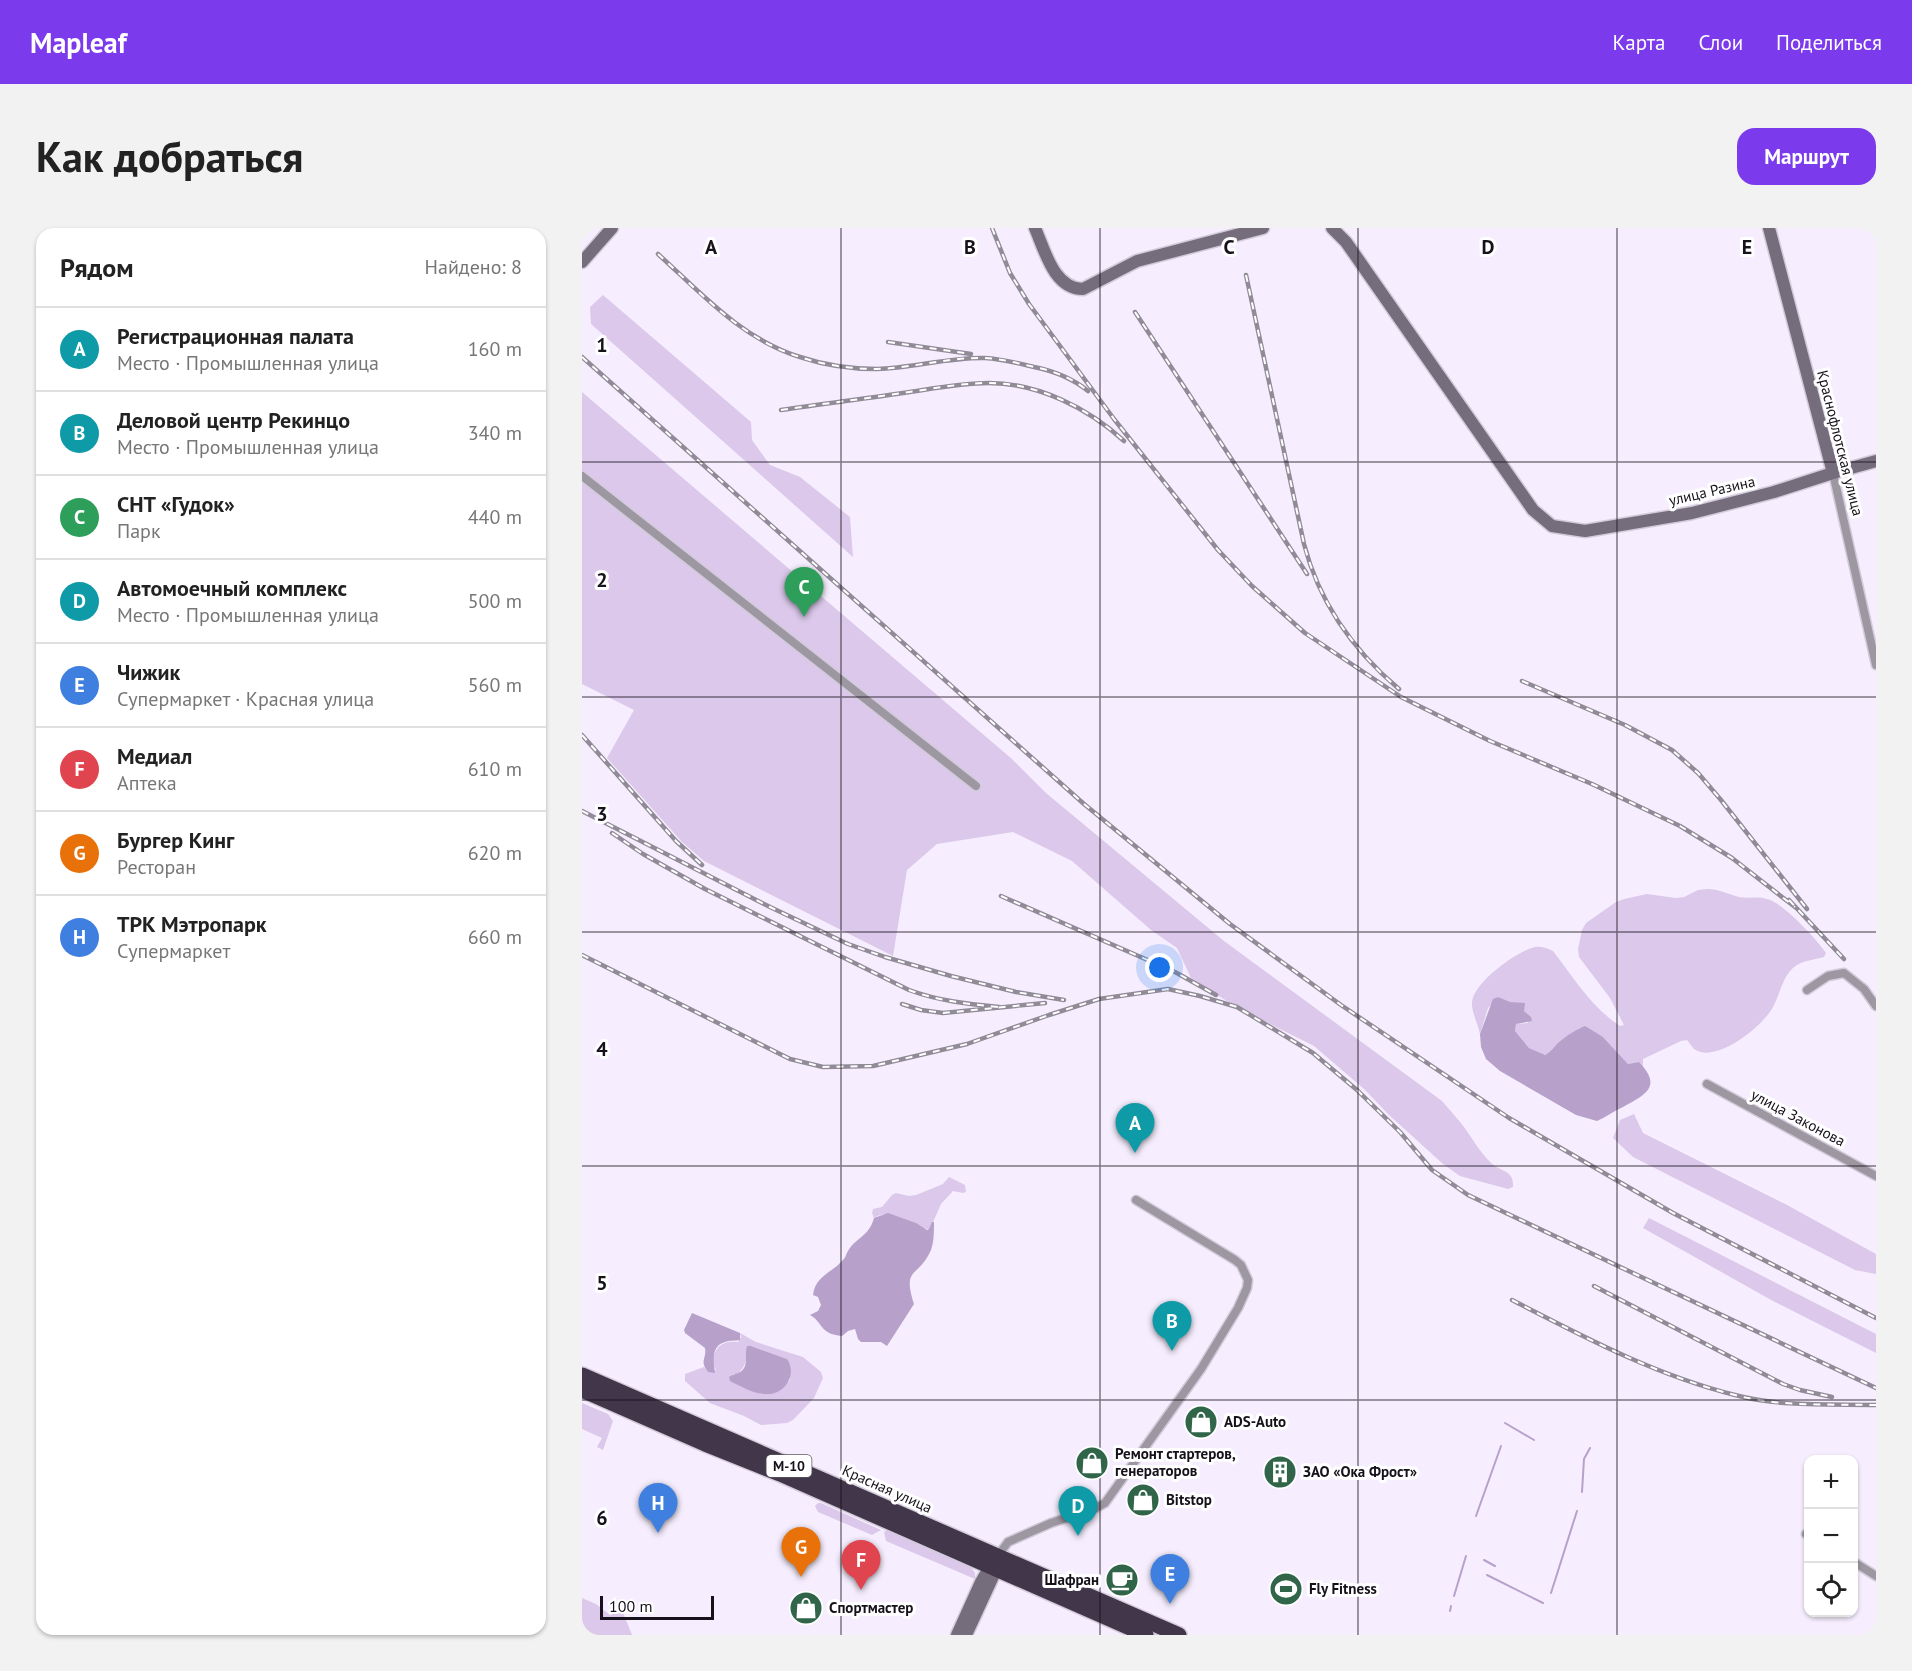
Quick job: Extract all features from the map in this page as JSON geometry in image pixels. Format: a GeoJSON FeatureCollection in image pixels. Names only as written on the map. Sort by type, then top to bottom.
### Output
{"type":"FeatureCollection","features":[{"type":"Feature","properties":{"kind":"highway","name":"Красная улица"},"geometry":{"type":"LineString","coordinates":[[582,1375],[994,1564],[1179,1635]]}},
{"type":"Feature","properties":{"kind":"highway","name":"Красная улица"},"geometry":{"type":"LineString","coordinates":[[582,1390],[968,1557],[994,1564],[1026,1583],[1146,1635]]}},
{"type":"Feature","properties":{"kind":"street"},"geometry":{"type":"LineString","coordinates":[[582,262],[612,228]]}},
{"type":"Feature","properties":{"kind":"street"},"geometry":{"type":"LineString","coordinates":[[1035,228],[1056,274],[1068,286],[1083,289],[1137,261],[1263,228]]}},
{"type":"Feature","properties":{"kind":"street","name":"улица Разина"},"geometry":{"type":"LineString","coordinates":[[1332,228],[1346,242],[1533,510],[1552,526],[1586,531],[1692,513],[1764,495],[1876,461]]}},
{"type":"Feature","properties":{"kind":"street","name":"Краснофлотская улица"},"geometry":{"type":"LineString","coordinates":[[1769,228],[1833,473],[1876,665]]}},
{"type":"Feature","properties":{"kind":"street"},"geometry":{"type":"LineString","coordinates":[[582,476],[976,786]]}},
{"type":"Feature","properties":{"kind":"street"},"geometry":{"type":"LineString","coordinates":[[1807,990],[1828,976],[1844,973],[1864,989],[1876,1006]]}},
{"type":"Feature","properties":{"kind":"street","name":"улица Законова"},"geometry":{"type":"LineString","coordinates":[[1707,1084],[1876,1176]]}},
{"type":"Feature","properties":{"kind":"street"},"geometry":{"type":"LineString","coordinates":[[966,1635],[994,1564],[1008,1542],[1105,1503],[1201,1369],[1230,1323],[1247,1288],[1248,1280],[1235,1260],[1136,1200]]}},
{"type":"Feature","properties":{"kind":"street"},"geometry":{"type":"LineString","coordinates":[[968,1557],[978,1570],[985,1585]]}},
{"type":"Feature","properties":{"kind":"street"},"geometry":{"type":"LineString","coordinates":[[1856,1563],[1876,1576]]}},
{"type":"Feature","properties":{"kind":"street"},"geometry":{"type":"LineString","coordinates":[[957,1635],[985,1585],[1010,1580],[1026,1583]]}},
{"type":"Feature","properties":{"kind":"shaded area"},"geometry":{"type":"Polygon","coordinates":[[[603,295],[751,422],[752,440],[770,465],[800,477],[850,517],[853,557],[591,324],[590,307],[603,295]]]}},
{"type":"Feature","properties":{"kind":"shaded area"},"geometry":{"type":"Polygon","coordinates":[[[582,392],[1012,759],[1046,793],[1224,941],[1442,1101],[1486,1158],[1509,1174],[1513,1187],[1508,1189],[1460,1176],[1443,1164],[1364,1089],[1314,1046],[1240,1009],[1191,978],[1177,948],[1151,930],[1072,861],[1013,832],[937,844],[907,870],[893,956],[704,861],[682,842],[607,758],[634,710],[582,684],[582,392]]]}},
{"type":"Feature","properties":{"kind":"shaded area"},"geometry":{"type":"Polygon","coordinates":[[[1707,889],[1739,897],[1763,898],[1773,902],[1799,922],[1826,953],[1824,957],[1804,962],[1793,968],[1784,980],[1770,1012],[1738,1041],[1720,1050],[1707,1053],[1694,1049],[1687,1040],[1681,1041],[1643,1059],[1643,1066],[1639,1062],[1628,1064],[1603,1037],[1580,1028],[1560,1041],[1552,1052],[1544,1055],[1529,1048],[1515,1031],[1516,1024],[1528,1023],[1524,1011],[1498,997],[1488,1008],[1480,1034],[1472,1002],[1480,986],[1498,968],[1518,954],[1537,947],[1553,951],[1592,1001],[1610,1019],[1620,1026],[1624,1025],[1610,998],[1579,957],[1578,949],[1586,923],[1624,899],[1647,894],[1676,898],[1707,889]]]}},
{"type":"Feature","properties":{"kind":"shaded area"},"geometry":{"type":"Polygon","coordinates":[[[1498,997],[1510,1002],[1525,1003],[1524,1011],[1532,1021],[1516,1024],[1515,1031],[1529,1048],[1545,1055],[1565,1037],[1585,1026],[1603,1037],[1628,1064],[1639,1062],[1650,1078],[1648,1089],[1638,1098],[1597,1121],[1576,1115],[1500,1071],[1486,1059],[1481,1047],[1480,1034],[1493,999],[1498,997]]]}},
{"type":"Feature","properties":{"kind":"shaded area"},"geometry":{"type":"Polygon","coordinates":[[[1634,1114],[1643,1133],[1787,1205],[1876,1254],[1876,1274],[1855,1270],[1633,1157],[1613,1138],[1620,1120],[1634,1114]]]}},
{"type":"Feature","properties":{"kind":"shaded area"},"geometry":{"type":"Polygon","coordinates":[[[949,1177],[965,1185],[966,1192],[953,1191],[941,1204],[930,1229],[888,1214],[874,1218],[873,1209],[882,1207],[892,1195],[896,1193],[916,1195],[943,1184],[949,1177]]]}},
{"type":"Feature","properties":{"kind":"shaded area"},"geometry":{"type":"Polygon","coordinates":[[[888,1213],[916,1223],[927,1230],[934,1222],[931,1250],[911,1278],[914,1304],[887,1346],[881,1342],[861,1342],[855,1329],[842,1336],[825,1331],[810,1315],[818,1311],[821,1305],[818,1297],[813,1295],[817,1283],[843,1260],[851,1247],[869,1229],[874,1218],[888,1213]]]}},
{"type":"Feature","properties":{"kind":"shaded area"},"geometry":{"type":"Polygon","coordinates":[[[1649,1218],[1876,1334],[1876,1353],[1773,1301],[1643,1228],[1649,1218]]]}},
{"type":"Feature","properties":{"kind":"shaded area"},"geometry":{"type":"Polygon","coordinates":[[[692,1313],[740,1333],[740,1340],[727,1341],[717,1347],[714,1355],[715,1373],[708,1372],[704,1365],[705,1348],[685,1333],[684,1330],[692,1313]]]}},
{"type":"Feature","properties":{"kind":"shaded area"},"geometry":{"type":"Polygon","coordinates":[[[740,1333],[756,1342],[803,1357],[821,1372],[823,1378],[814,1398],[793,1420],[787,1423],[761,1425],[710,1403],[685,1381],[685,1374],[704,1367],[708,1372],[716,1370],[712,1361],[720,1345],[738,1342],[741,1337],[740,1333]],[[751,1346],[743,1368],[737,1374],[733,1374],[741,1386],[762,1394],[781,1389],[790,1380],[787,1359],[751,1346]]]}},
{"type":"Feature","properties":{"kind":"shaded area"},"geometry":{"type":"Polygon","coordinates":[[[747,1346],[787,1359],[790,1365],[790,1378],[778,1392],[761,1394],[730,1381],[729,1377],[744,1368],[747,1346]]]}},
{"type":"Feature","properties":{"kind":"shaded area"},"geometry":{"type":"Polygon","coordinates":[[[582,1403],[608,1414],[613,1421],[603,1450],[597,1447],[602,1438],[582,1429],[582,1403]]]}},
{"type":"Feature","properties":{"kind":"shaded area"},"geometry":{"type":"Polygon","coordinates":[[[818,1503],[881,1530],[872,1535],[818,1512],[815,1506],[818,1503]]]}},
{"type":"Feature","properties":{"kind":"shaded area"},"geometry":{"type":"Polygon","coordinates":[[[887,1530],[970,1566],[975,1573],[975,1579],[886,1541],[884,1532],[887,1530]]]}},
{"type":"Feature","properties":{"kind":"shaded area"},"geometry":{"type":"Polygon","coordinates":[[[582,1598],[596,1604],[610,1615],[622,1610],[632,1635],[582,1635],[582,1598]]]}},
{"type":"Feature","properties":{"kind":"waterway"},"geometry":{"type":"LineString","coordinates":[[1505,1423],[1534,1440]]}},
{"type":"Feature","properties":{"kind":"waterway"},"geometry":{"type":"LineString","coordinates":[[1476,1516],[1501,1446]]}},
{"type":"Feature","properties":{"kind":"waterway"},"geometry":{"type":"LineString","coordinates":[[1582,1492],[1584,1459],[1590,1448]]}},
{"type":"Feature","properties":{"kind":"waterway"},"geometry":{"type":"LineString","coordinates":[[1551,1593],[1577,1511]]}},
{"type":"Feature","properties":{"kind":"waterway"},"geometry":{"type":"LineString","coordinates":[[1454,1596],[1466,1556]]}},
{"type":"Feature","properties":{"kind":"waterway"},"geometry":{"type":"LineString","coordinates":[[1484,1560],[1495,1566]]}},
{"type":"Feature","properties":{"kind":"waterway"},"geometry":{"type":"LineString","coordinates":[[1487,1575],[1543,1603]]}},
{"type":"Feature","properties":{"kind":"waterway"},"geometry":{"type":"LineString","coordinates":[[1450,1611],[1451,1606]]}},
{"type":"Feature","properties":{"kind":"railway"},"geometry":{"type":"LineString","coordinates":[[992,228],[1010,273],[1029,304],[1114,419],[1218,550],[1252,586],[1305,633],[1401,697],[1490,741],[1592,784],[1680,826],[1732,858],[1795,907]]}},
{"type":"Feature","properties":{"kind":"railway"},"geometry":{"type":"LineString","coordinates":[[658,254],[741,327],[779,349],[800,357],[838,366],[877,369],[958,359],[991,359],[1056,373],[1076,382],[1088,391]]}},
{"type":"Feature","properties":{"kind":"railway"},"geometry":{"type":"LineString","coordinates":[[1246,275],[1304,544],[1311,565],[1319,586],[1340,624],[1367,658],[1399,689]]}},
{"type":"Feature","properties":{"kind":"railway"},"geometry":{"type":"LineString","coordinates":[[1135,312],[1307,574]]}},
{"type":"Feature","properties":{"kind":"railway"},"geometry":{"type":"LineString","coordinates":[[888,342],[971,354]]}},
{"type":"Feature","properties":{"kind":"railway"},"geometry":{"type":"LineString","coordinates":[[582,357],[1084,804],[1230,924],[1341,1005],[1509,1118],[1673,1213],[1876,1318]]}},
{"type":"Feature","properties":{"kind":"railway"},"geometry":{"type":"LineString","coordinates":[[781,410],[956,385],[1007,384],[1044,393],[1078,408],[1124,441]]}},
{"type":"Feature","properties":{"kind":"railway"},"geometry":{"type":"LineString","coordinates":[[1522,681],[1625,725],[1672,750],[1698,773],[1721,800],[1807,909]]}},
{"type":"Feature","properties":{"kind":"railway"},"geometry":{"type":"LineString","coordinates":[[582,735],[676,841],[702,865]]}},
{"type":"Feature","properties":{"kind":"railway"},"geometry":{"type":"LineString","coordinates":[[582,811],[848,944],[951,976],[1016,992],[1064,1000]]}},
{"type":"Feature","properties":{"kind":"railway"},"geometry":{"type":"LineString","coordinates":[[612,833],[643,854],[705,889],[909,990],[942,999],[999,1007]]}},
{"type":"Feature","properties":{"kind":"railway"},"geometry":{"type":"LineString","coordinates":[[1001,896],[1175,972],[1216,995]]}},
{"type":"Feature","properties":{"kind":"railway"},"geometry":{"type":"LineString","coordinates":[[1789,900],[1844,959]]}},
{"type":"Feature","properties":{"kind":"railway"},"geometry":{"type":"LineString","coordinates":[[582,955],[790,1059],[823,1067],[873,1066],[967,1044],[1099,999],[1168,989],[1237,1007],[1313,1053],[1357,1090],[1400,1132],[1432,1170],[1468,1195],[1876,1388]]}},
{"type":"Feature","properties":{"kind":"railway"},"geometry":{"type":"LineString","coordinates":[[902,1004],[943,1013],[1045,1003]]}},
{"type":"Feature","properties":{"kind":"railway"},"geometry":{"type":"LineString","coordinates":[[1594,1286],[1783,1384],[1832,1397]]}},
{"type":"Feature","properties":{"kind":"railway"},"geometry":{"type":"LineString","coordinates":[[1512,1300],[1620,1354],[1705,1387],[1752,1399],[1770,1401],[1876,1405]]}},
{"type":"Feature","properties":{"kind":"place","name":"СНТ «Гудок»"},"geometry":{"type":"Point","coordinates":[804,617]}},
{"type":"Feature","properties":{"kind":"place","name":"Регистрационная палата"},"geometry":{"type":"Point","coordinates":[1135,1153]}},
{"type":"Feature","properties":{"kind":"place","name":"Деловой центр Рекинцо"},"geometry":{"type":"Point","coordinates":[1172,1351]}},
{"type":"Feature","properties":{"kind":"place","name":"ADS-Auto"},"geometry":{"type":"Point","coordinates":[1201,1422]}},
{"type":"Feature","properties":{"kind":"place","name":"Ремонт стартеров, генераторов"},"geometry":{"type":"Point","coordinates":[1092,1463]}},
{"type":"Feature","properties":{"kind":"place","name":"ЗАО «Ока Фрост»"},"geometry":{"type":"Point","coordinates":[1280,1472]}},
{"type":"Feature","properties":{"kind":"place","name":"Bitstop"},"geometry":{"type":"Point","coordinates":[1143,1500]}},
{"type":"Feature","properties":{"kind":"place","name":"ТРК Мэтропарк"},"geometry":{"type":"Point","coordinates":[658,1533]}},
{"type":"Feature","properties":{"kind":"place","name":"Автомоечный комплекс"},"geometry":{"type":"Point","coordinates":[1078,1536]}},
{"type":"Feature","properties":{"kind":"place","name":"Бургер Кинг"},"geometry":{"type":"Point","coordinates":[801,1577]}},
{"type":"Feature","properties":{"kind":"place","name":"Шафран"},"geometry":{"type":"Point","coordinates":[1122,1580]}},
{"type":"Feature","properties":{"kind":"place","name":"Fly Fitness"},"geometry":{"type":"Point","coordinates":[1286,1589]}},
{"type":"Feature","properties":{"kind":"place","name":"Медиал"},"geometry":{"type":"Point","coordinates":[861,1590]}},
{"type":"Feature","properties":{"kind":"place","name":"Чижик"},"geometry":{"type":"Point","coordinates":[1170,1604]}},
{"type":"Feature","properties":{"kind":"place","name":"Спортмастер"},"geometry":{"type":"Point","coordinates":[806,1608]}}]}
